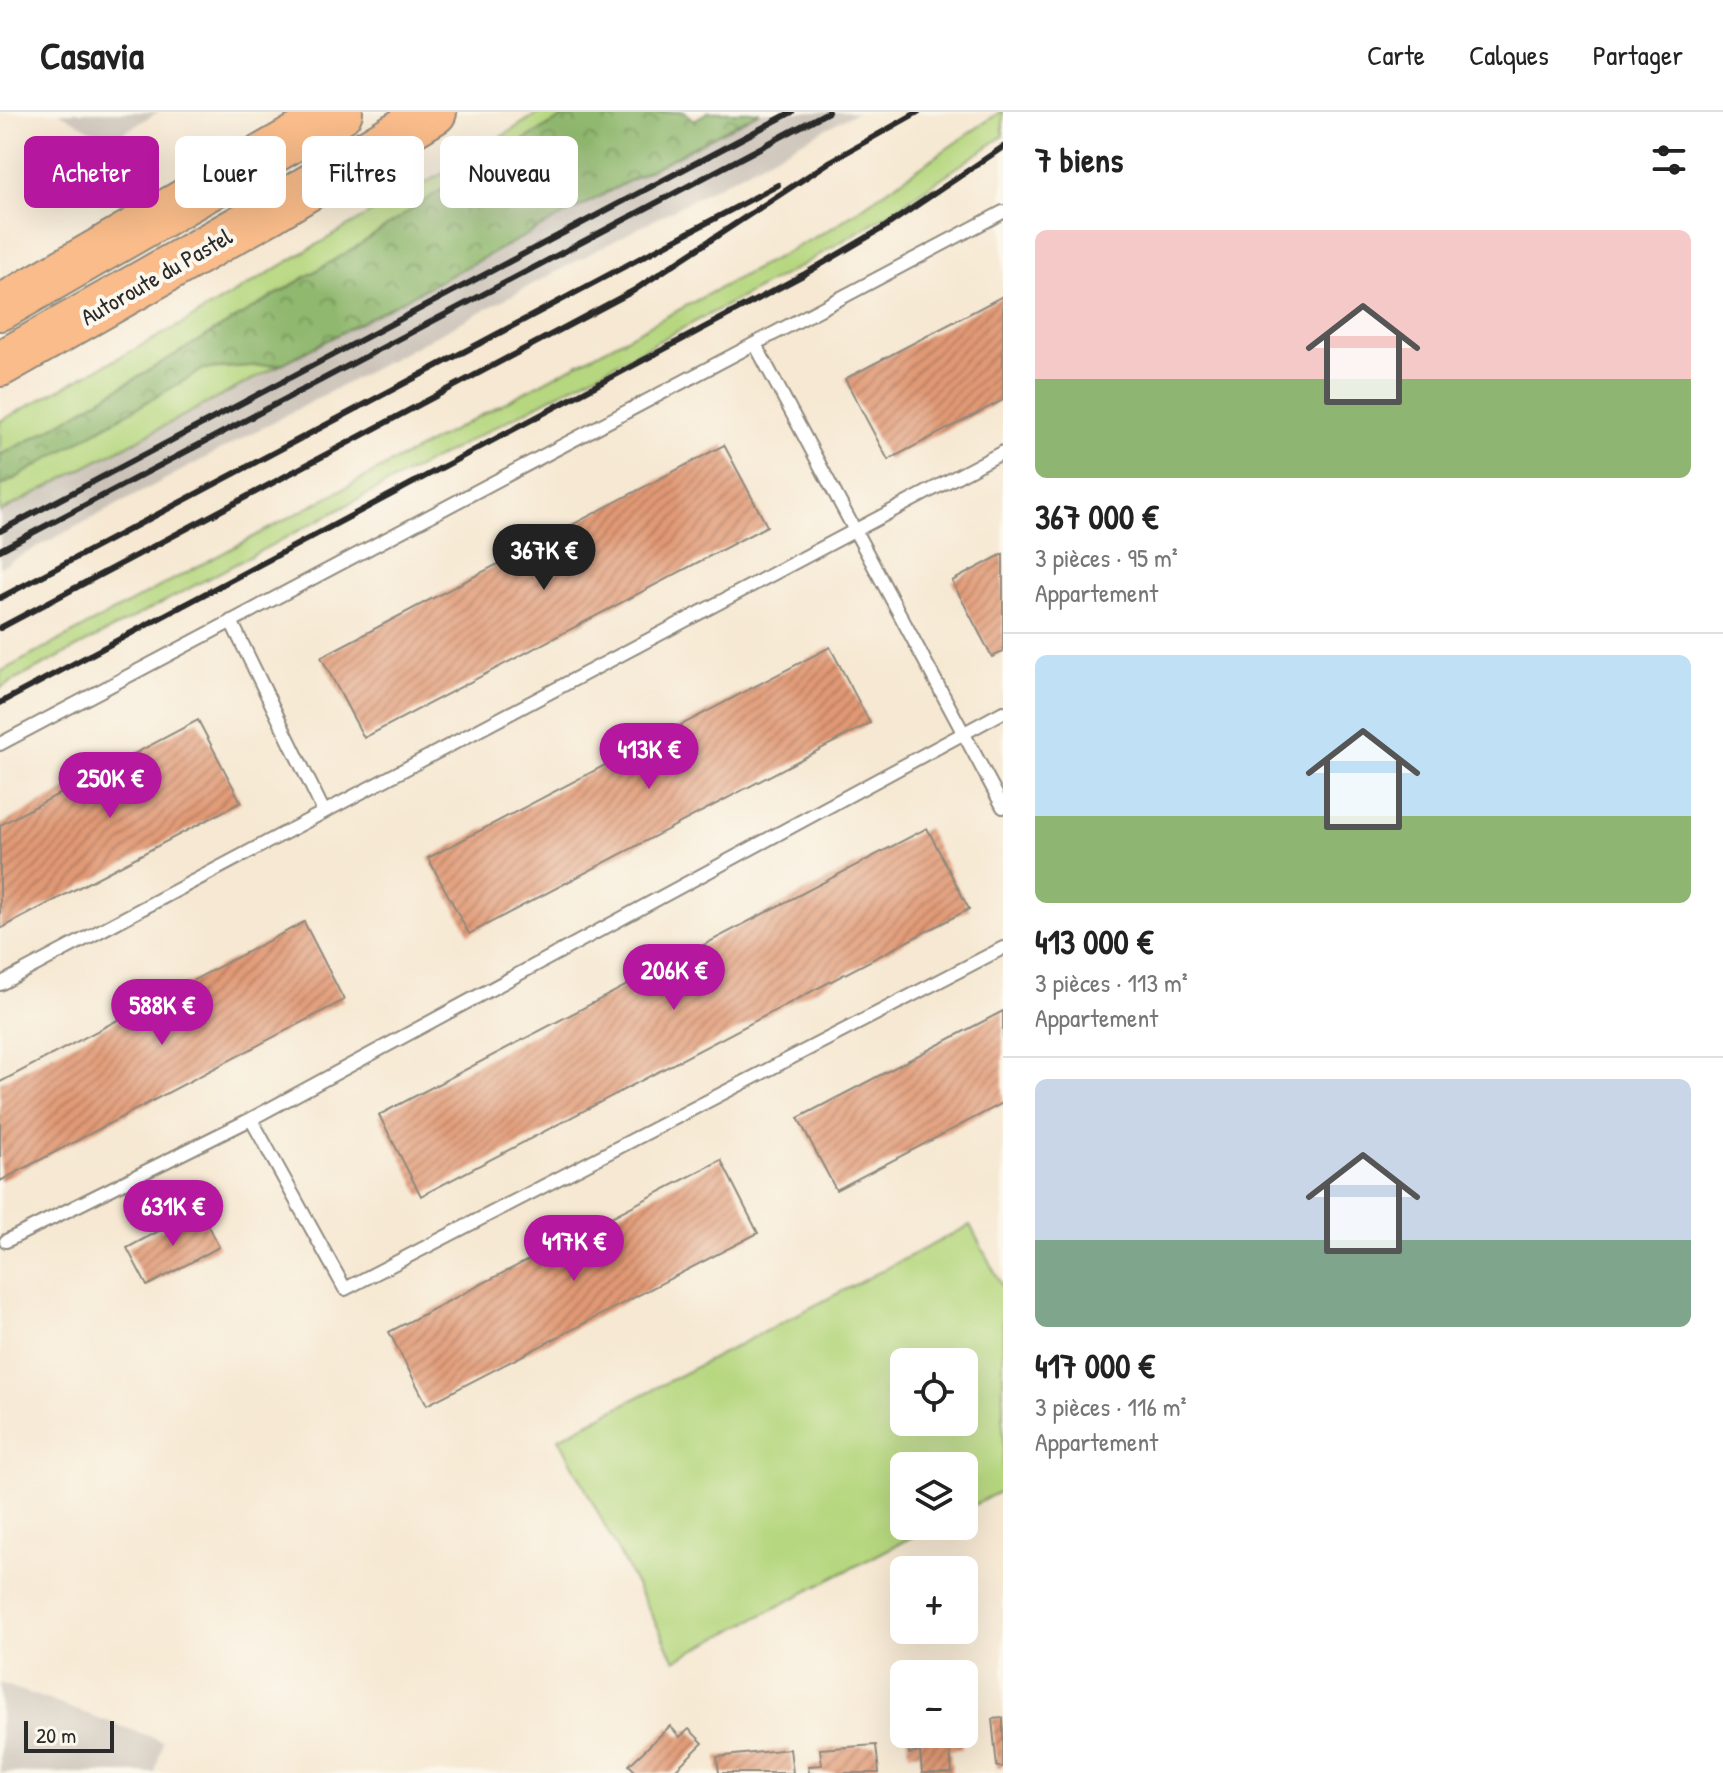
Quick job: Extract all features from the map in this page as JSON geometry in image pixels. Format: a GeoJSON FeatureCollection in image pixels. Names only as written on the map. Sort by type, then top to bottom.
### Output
{"type":"FeatureCollection","features":[{"type":"Feature","properties":{"kind":"highway","name":"Autoroute du Pastel"},"geometry":{"type":"LineString","coordinates":[[0,308],[340,112]]}},
{"type":"Feature","properties":{"kind":"highway","name":"Autoroute du Pastel"},"geometry":{"type":"LineString","coordinates":[[0,364],[272,210],[434,112]]}},
{"type":"Feature","properties":{"kind":"lane"},"geometry":{"type":"LineString","coordinates":[[0,744],[1003,212]]}},
{"type":"Feature","properties":{"kind":"lane"},"geometry":{"type":"LineString","coordinates":[[755,344],[1003,807]]}},
{"type":"Feature","properties":{"kind":"lane"},"geometry":{"type":"LineString","coordinates":[[0,984],[1003,452]]}},
{"type":"Feature","properties":{"kind":"lane"},"geometry":{"type":"LineString","coordinates":[[231,621],[324,812]]}},
{"type":"Feature","properties":{"kind":"lane"},"geometry":{"type":"LineString","coordinates":[[6,1241],[251,1119],[1003,712]]}},
{"type":"Feature","properties":{"kind":"lane"},"geometry":{"type":"LineString","coordinates":[[251,1119],[345,1289],[1003,948]]}},
{"type":"Feature","properties":{"kind":"shaded area"},"geometry":{"type":"Polygon","coordinates":[[[59,112],[158,112],[117,136],[100,136],[59,112]]]}},
{"type":"Feature","properties":{"kind":"shaded area"},"geometry":{"type":"Polygon","coordinates":[[[760,112],[857,112],[0,567],[0,512],[760,112]]]}},
{"type":"Feature","properties":{"kind":"shaded area"},"geometry":{"type":"Polygon","coordinates":[[[0,1683],[163,1741],[155,1773],[0,1773],[0,1683]]]}},
{"type":"Feature","properties":{"kind":"green space"},"geometry":{"type":"Polygon","coordinates":[[[540,112],[572,112],[531,136],[503,136],[540,112]]]}},
{"type":"Feature","properties":{"kind":"green space"},"geometry":{"type":"Polygon","coordinates":[[[572,112],[684,112],[694,120],[708,112],[760,112],[578,208],[578,136],[531,136],[572,112]]]}},
{"type":"Feature","properties":{"kind":"green space"},"geometry":{"type":"Polygon","coordinates":[[[1003,112],[1003,136],[896,209],[799,267],[0,688],[0,672],[832,228],[1003,112]]]}},
{"type":"Feature","properties":{"kind":"green space"},"geometry":{"type":"Polygon","coordinates":[[[440,175],[440,190],[424,201],[424,184],[440,175]]]}},
{"type":"Feature","properties":{"kind":"green space"},"geometry":{"type":"Polygon","coordinates":[[[440,190],[440,208],[578,208],[282,364],[204,369],[0,487],[0,455],[45,432],[356,247],[414,208],[424,208],[424,201],[440,190]]]}},
{"type":"Feature","properties":{"kind":"green space"},"geometry":{"type":"Polygon","coordinates":[[[380,208],[414,208],[356,247],[45,432],[0,455],[0,421],[182,324],[380,208]]]}},
{"type":"Feature","properties":{"kind":"green space"},"geometry":{"type":"Polygon","coordinates":[[[282,364],[0,512],[0,487],[204,369],[282,364]]]}},
{"type":"Feature","properties":{"kind":"green space"},"geometry":{"type":"Polygon","coordinates":[[[970,1225],[1003,1288],[1003,1490],[978,1503],[978,1452],[890,1452],[890,1540],[906,1540],[675,1660],[559,1438],[970,1225]]]}},
{"type":"Feature","properties":{"kind":"building"},"geometry":{"type":"Polygon","coordinates":[[[1003,296],[1003,400],[888,460],[845,379],[1003,296]]]}},
{"type":"Feature","properties":{"kind":"building"},"geometry":{"type":"Polygon","coordinates":[[[724,445],[767,526],[364,738],[321,657],[724,445]]]}},
{"type":"Feature","properties":{"kind":"building"},"geometry":{"type":"Polygon","coordinates":[[[1003,554],[1003,652],[992,657],[952,581],[1003,554]]]}},
{"type":"Feature","properties":{"kind":"building"},"geometry":{"type":"Polygon","coordinates":[[[830,647],[870,723],[469,934],[428,858],[830,647]]]}},
{"type":"Feature","properties":{"kind":"building"},"geometry":{"type":"Polygon","coordinates":[[[198,720],[241,802],[0,929],[0,825],[198,720]]]}},
{"type":"Feature","properties":{"kind":"building"},"geometry":{"type":"Polygon","coordinates":[[[927,828],[969,909],[421,1196],[379,1115],[927,828]]]}},
{"type":"Feature","properties":{"kind":"building"},"geometry":{"type":"Polygon","coordinates":[[[304,922],[344,1000],[0,1181],[0,1082],[304,922]]]}},
{"type":"Feature","properties":{"kind":"building"},"geometry":{"type":"Polygon","coordinates":[[[1003,1011],[1003,1103],[836,1190],[798,1118],[1003,1011]]]}},
{"type":"Feature","properties":{"kind":"building"},"geometry":{"type":"Polygon","coordinates":[[[721,1160],[758,1233],[427,1405],[389,1332],[721,1160]]]}},
{"type":"Feature","properties":{"kind":"building"},"geometry":{"type":"Polygon","coordinates":[[[199,1209],[219,1247],[147,1286],[127,1248],[199,1209]]]}},
{"type":"Feature","properties":{"kind":"building"},"geometry":{"type":"Polygon","coordinates":[[[1003,1718],[1003,1767],[997,1767],[992,1719],[1003,1718]]]}},
{"type":"Feature","properties":{"kind":"building"},"geometry":{"type":"Polygon","coordinates":[[[670,1726],[680,1737],[689,1729],[703,1743],[672,1773],[637,1773],[629,1765],[670,1726]]]}},
{"type":"Feature","properties":{"kind":"building"},"geometry":{"type":"Polygon","coordinates":[[[876,1745],[879,1773],[809,1773],[808,1766],[822,1765],[820,1749],[876,1745]]]}},
{"type":"Feature","properties":{"kind":"building"},"geometry":{"type":"Polygon","coordinates":[[[908,1748],[962,1748],[950,1750],[952,1773],[922,1773],[920,1752],[909,1754],[908,1748]]]}},
{"type":"Feature","properties":{"kind":"building"},"geometry":{"type":"Polygon","coordinates":[[[790,1749],[793,1773],[719,1773],[717,1757],[790,1749]]]}},
{"type":"Feature","properties":{"kind":"railway"},"geometry":{"type":"LineString","coordinates":[[0,531],[792,112]]}},
{"type":"Feature","properties":{"kind":"railway"},"geometry":{"type":"LineString","coordinates":[[0,550],[828,112]]}},
{"type":"Feature","properties":{"kind":"railway"},"geometry":{"type":"LineString","coordinates":[[0,628],[633,291],[831,161],[918,112]]}},
{"type":"Feature","properties":{"kind":"railway"},"geometry":{"type":"LineString","coordinates":[[0,703],[803,275],[883,228],[1003,147]]}},
{"type":"Feature","properties":{"kind":"railway"},"geometry":{"type":"LineString","coordinates":[[0,598],[778,185]]}}]}
